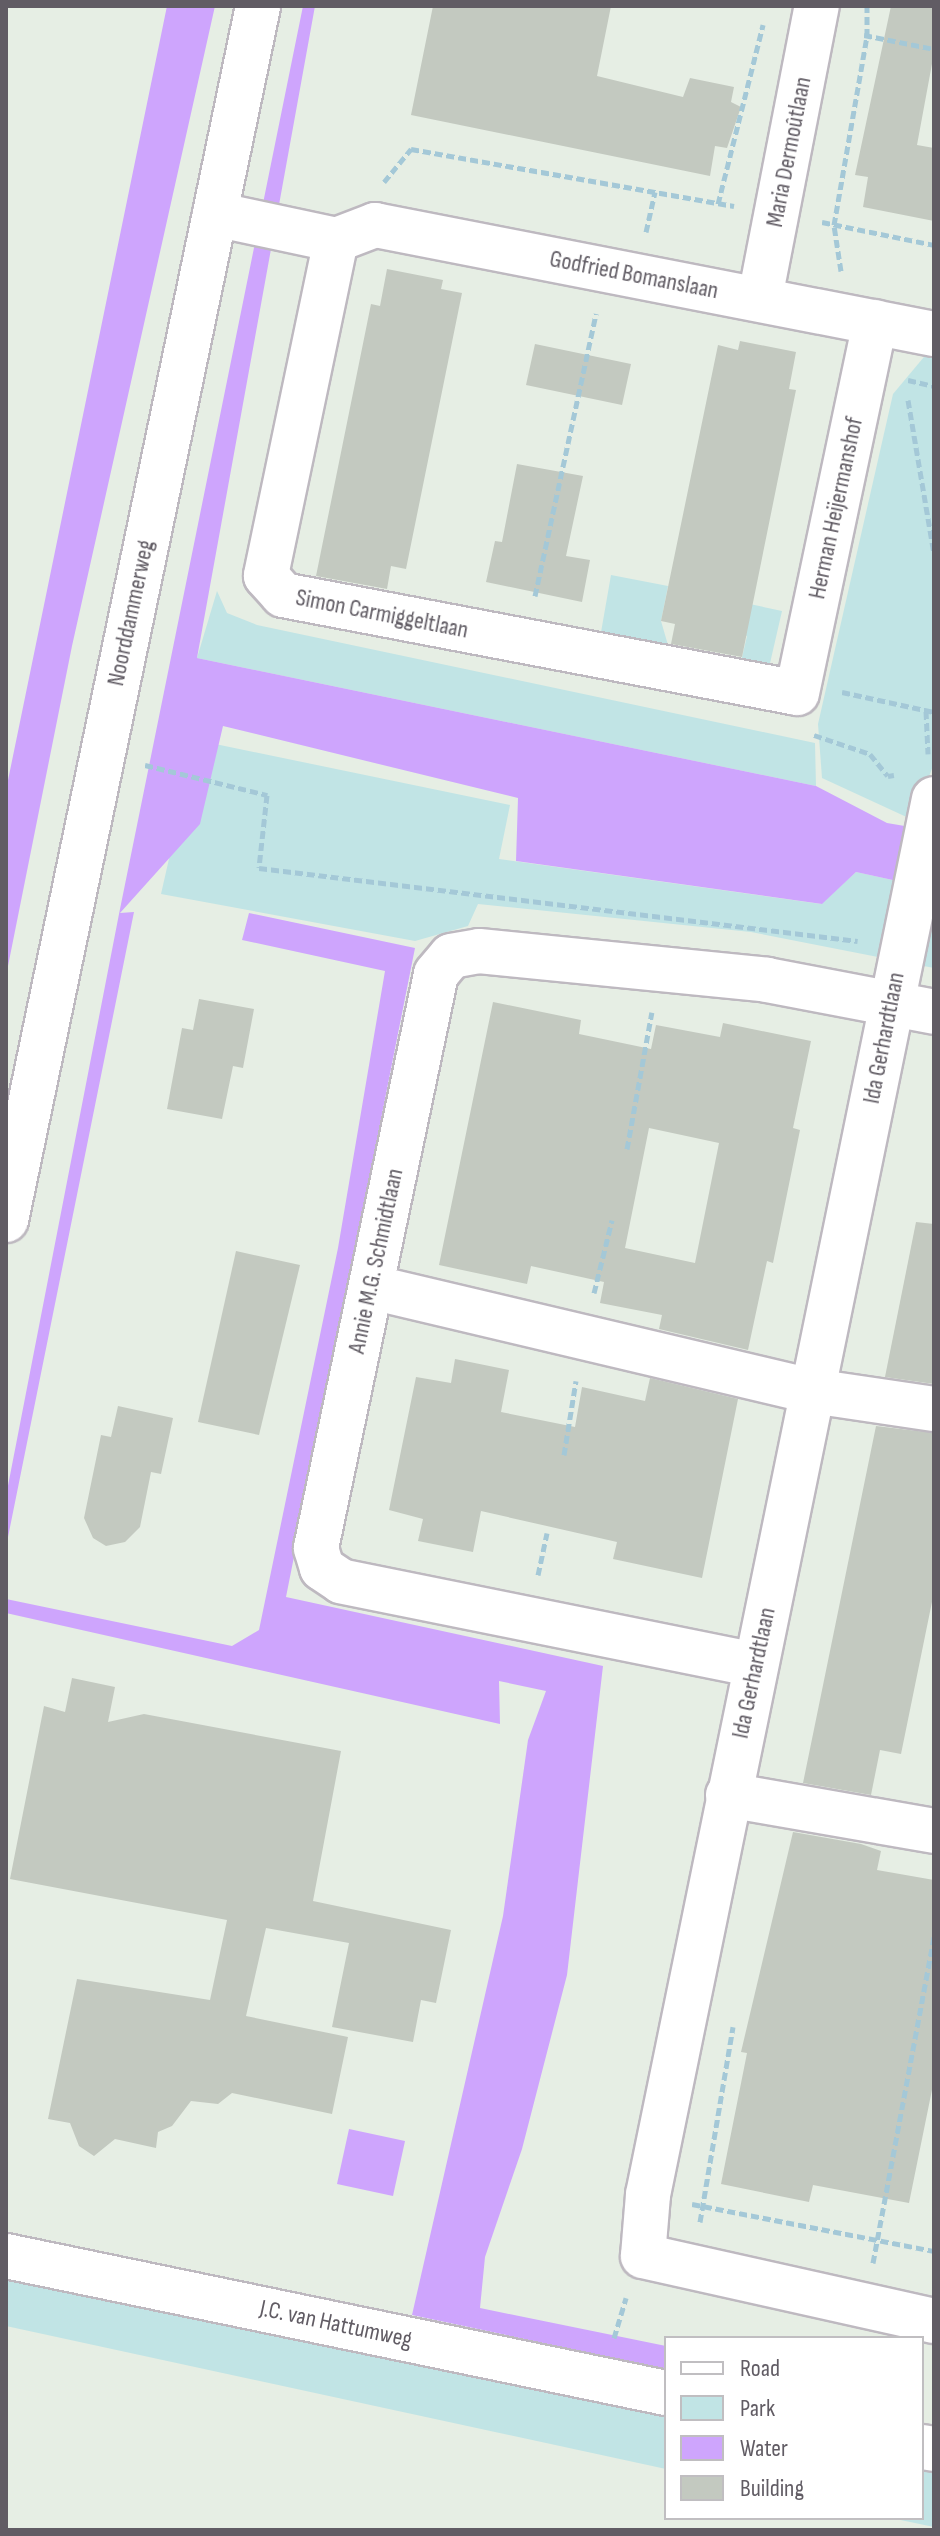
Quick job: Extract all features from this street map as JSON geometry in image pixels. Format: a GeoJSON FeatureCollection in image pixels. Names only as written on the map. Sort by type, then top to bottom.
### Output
{"type":"FeatureCollection","features":[{"type":"Feature","properties":{"kind":"street","name":"Noorddammerweg"},"geometry":{"type":"LineString","coordinates":[[6,1220],[232,217],[258,6]]}},
{"type":"Feature","properties":{"kind":"street","name":"Maria Dermoûtlaan"},"geometry":{"type":"LineString","coordinates":[[760,298],[815,16]]}},
{"type":"Feature","properties":{"kind":"street"},"geometry":{"type":"LineString","coordinates":[[232,217],[318,236]]}},
{"type":"Feature","properties":{"kind":"street","name":"Godfried Bomanslaan"},"geometry":{"type":"LineString","coordinates":[[318,236],[375,225],[934,334]]}},
{"type":"Feature","properties":{"kind":"street","name":"Simon Carmiggeltlaan"},"geometry":{"type":"LineString","coordinates":[[318,236],[266,576],[283,595],[804,688]]}},
{"type":"Feature","properties":{"kind":"street","name":"Herman Heijermanshof"},"geometry":{"type":"LineString","coordinates":[[804,688],[875,322]]}},
{"type":"Feature","properties":{"kind":"street","name":"Ida Gerhardtlaan"},"geometry":{"type":"LineString","coordinates":[[922,791],[906,927],[648,2195],[643,2256],[934,2321]]}},
{"type":"Feature","properties":{"kind":"street","name":"Annie M.G. Schmidtlaan"},"geometry":{"type":"LineString","coordinates":[[756,1665],[341,1581],[322,1568],[316,1548],[436,974],[451,956],[479,951],[767,980],[934,1012]]}},
{"type":"Feature","properties":{"kind":"street"},"geometry":{"type":"LineString","coordinates":[[371,1287],[812,1391],[934,1409]]}},
{"type":"Feature","properties":{"kind":"street"},"geometry":{"type":"LineString","coordinates":[[728,1795],[934,1831]]}},
{"type":"Feature","properties":{"kind":"street","name":"J.C. van Hattumweg"},"geometry":{"type":"LineString","coordinates":[[6,2256],[664,2393]]}},
{"type":"Feature","properties":{"kind":"path"},"geometry":{"type":"LineString","coordinates":[[834,225],[867,36],[867,6]]}},
{"type":"Feature","properties":{"kind":"path"},"geometry":{"type":"LineString","coordinates":[[815,16],[867,36],[934,49]]}},
{"type":"Feature","properties":{"kind":"path"},"geometry":{"type":"LineString","coordinates":[[318,236],[411,149],[777,213],[934,245]]}},
{"type":"Feature","properties":{"kind":"path"},"geometry":{"type":"LineString","coordinates":[[531,613],[599,302]]}},
{"type":"Feature","properties":{"kind":"path"},"geometry":{"type":"LineString","coordinates":[[934,386],[905,380],[934,553]]}},
{"type":"Feature","properties":{"kind":"path"},"geometry":{"type":"LineString","coordinates":[[922,791],[888,776],[870,754],[813,734],[804,688],[934,712]]}},
{"type":"Feature","properties":{"kind":"path"},"geometry":{"type":"LineString","coordinates":[[141,764],[223,780],[267,795],[259,868],[906,927]]}},
{"type":"Feature","properties":{"kind":"path"},"geometry":{"type":"LineString","coordinates":[[627,1149],[660,969]]}},
{"type":"Feature","properties":{"kind":"path"},"geometry":{"type":"LineString","coordinates":[[564,1455],[583,1336],[612,1220]]}},
{"type":"Feature","properties":{"kind":"path"},"geometry":{"type":"LineString","coordinates":[[865,2307],[934,1937]]}},
{"type":"Feature","properties":{"kind":"path"},"geometry":{"type":"LineString","coordinates":[[648,2195],[934,2251]]}},
{"type":"Feature","properties":{"kind":"green space"},"geometry":{"type":"Polygon","coordinates":[[[934,345],[934,763],[913,820],[822,778],[818,724],[893,394],[934,345]]]}},
{"type":"Feature","properties":{"kind":"green space"},"geometry":{"type":"Polygon","coordinates":[[[611,575],[668,586],[661,621],[670,652],[600,638],[611,575]]]}},
{"type":"Feature","properties":{"kind":"green space"},"geometry":{"type":"Polygon","coordinates":[[[217,591],[227,613],[257,625],[815,743],[816,786],[197,658],[217,591]]]}},
{"type":"Feature","properties":{"kind":"green space"},"geometry":{"type":"Polygon","coordinates":[[[745,603],[782,611],[768,672],[740,666],[747,636],[739,633],[745,603]]]}},
{"type":"Feature","properties":{"kind":"green space"},"geometry":{"type":"Polygon","coordinates":[[[196,740],[510,805],[499,859],[821,904],[856,872],[934,889],[934,968],[751,932],[478,904],[468,926],[415,941],[161,894],[196,740]]]}},
{"type":"Feature","properties":{"kind":"green space"},"geometry":{"type":"Polygon","coordinates":[[[6,2272],[664,2411],[664,2469],[6,2326],[6,2272]]]}},
{"type":"Feature","properties":{"kind":"green space"},"geometry":{"type":"Polygon","coordinates":[[[924,2465],[934,2467],[934,2527],[901,2520],[924,2520],[924,2465]]]}},
{"type":"Feature","properties":{"kind":"water"},"geometry":{"type":"Polygon","coordinates":[[[167,6],[215,6],[72,646],[6,976],[6,790],[167,6]]]}},
{"type":"Feature","properties":{"kind":"water"},"geometry":{"type":"Polygon","coordinates":[[[303,6],[315,6],[197,658],[816,786],[887,823],[934,831],[934,889],[856,872],[822,904],[516,861],[518,798],[223,726],[200,824],[120,913],[134,912],[6,1547],[6,1496],[119,914],[303,6]]]}},
{"type":"Feature","properties":{"kind":"water"},"geometry":{"type":"Polygon","coordinates":[[[249,913],[415,948],[286,1597],[603,1666],[567,1975],[522,2149],[485,2257],[480,2308],[664,2346],[664,2369],[412,2315],[503,1916],[528,1740],[546,1691],[499,1681],[500,1724],[6,1613],[6,1599],[232,1646],[259,1630],[338,1248],[385,971],[242,940],[249,913]]]}},
{"type":"Feature","properties":{"kind":"water"},"geometry":{"type":"Polygon","coordinates":[[[349,2129],[405,2141],[393,2196],[337,2184],[349,2129]]]}},
{"type":"Feature","properties":{"kind":"building"},"geometry":{"type":"Polygon","coordinates":[[[433,6],[611,6],[597,76],[683,97],[690,78],[734,87],[731,102],[741,107],[727,148],[715,146],[710,176],[411,115],[433,6]]]}},
{"type":"Feature","properties":{"kind":"building"},"geometry":{"type":"Polygon","coordinates":[[[891,6],[934,6],[934,53],[917,145],[934,148],[934,221],[863,207],[868,177],[855,175],[891,6]]]}},
{"type":"Feature","properties":{"kind":"building"},"geometry":{"type":"Polygon","coordinates":[[[387,269],[443,280],[441,289],[462,293],[406,569],[391,566],[387,589],[316,576],[371,304],[380,306],[387,269]]]}},
{"type":"Feature","properties":{"kind":"building"},"geometry":{"type":"Polygon","coordinates":[[[740,341],[796,352],[789,389],[796,390],[742,657],[671,644],[675,624],[661,621],[718,345],[738,350],[740,341]]]}},
{"type":"Feature","properties":{"kind":"building"},"geometry":{"type":"Polygon","coordinates":[[[535,344],[631,364],[622,405],[526,385],[535,344]]]}},
{"type":"Feature","properties":{"kind":"building"},"geometry":{"type":"Polygon","coordinates":[[[517,464],[583,476],[566,556],[590,560],[582,602],[486,582],[495,541],[502,542],[517,464]]]}},
{"type":"Feature","properties":{"kind":"building"},"geometry":{"type":"Polygon","coordinates":[[[199,999],[254,1009],[243,1068],[233,1066],[222,1119],[167,1109],[182,1028],[193,1030],[199,999]]]}},
{"type":"Feature","properties":{"kind":"building"},"geometry":{"type":"Polygon","coordinates":[[[493,1002],[581,1020],[579,1034],[651,1049],[656,1025],[720,1037],[723,1023],[811,1041],[793,1128],[800,1130],[773,1263],[767,1261],[748,1350],[659,1329],[662,1315],[600,1303],[604,1282],[531,1266],[527,1284],[439,1265],[493,1002]],[[649,1128],[625,1248],[695,1263],[719,1143],[649,1128]]]}},
{"type":"Feature","properties":{"kind":"building"},"geometry":{"type":"Polygon","coordinates":[[[916,1222],[934,1224],[934,1384],[885,1377],[916,1222]]]}},
{"type":"Feature","properties":{"kind":"building"},"geometry":{"type":"Polygon","coordinates":[[[236,1251],[300,1265],[259,1435],[198,1422],[236,1251]]]}},
{"type":"Feature","properties":{"kind":"building"},"geometry":{"type":"Polygon","coordinates":[[[455,1359],[509,1370],[501,1412],[575,1427],[582,1387],[645,1401],[650,1378],[738,1399],[702,1578],[613,1559],[617,1542],[481,1511],[473,1552],[418,1541],[423,1519],[389,1510],[416,1377],[451,1383],[455,1359]]]}},
{"type":"Feature","properties":{"kind":"building"},"geometry":{"type":"Polygon","coordinates":[[[118,1406],[173,1418],[161,1474],[151,1472],[140,1527],[125,1542],[106,1546],[93,1538],[84,1518],[101,1435],[111,1437],[118,1406]]]}},
{"type":"Feature","properties":{"kind":"building"},"geometry":{"type":"Polygon","coordinates":[[[876,1426],[934,1433],[934,1592],[901,1754],[880,1750],[871,1795],[803,1783],[876,1426]]]}},
{"type":"Feature","properties":{"kind":"building"},"geometry":{"type":"Polygon","coordinates":[[[72,1678],[115,1687],[108,1722],[144,1714],[341,1751],[313,1901],[451,1930],[436,2003],[421,2000],[413,2042],[332,2027],[349,1943],[266,1928],[246,2016],[348,2037],[332,2114],[232,2093],[218,2104],[191,2101],[172,2126],[158,2132],[156,2148],[115,2139],[94,2156],[79,2146],[70,2123],[48,2119],[77,1979],[210,2000],[227,1920],[10,1879],[44,1706],[65,1712],[72,1678]]]}},
{"type":"Feature","properties":{"kind":"building"},"geometry":{"type":"Polygon","coordinates":[[[793,1832],[861,1844],[881,1851],[877,1870],[934,1880],[934,2080],[909,2203],[813,2185],[809,2202],[721,2184],[747,2053],[741,2052],[793,1832]]]}}]}
